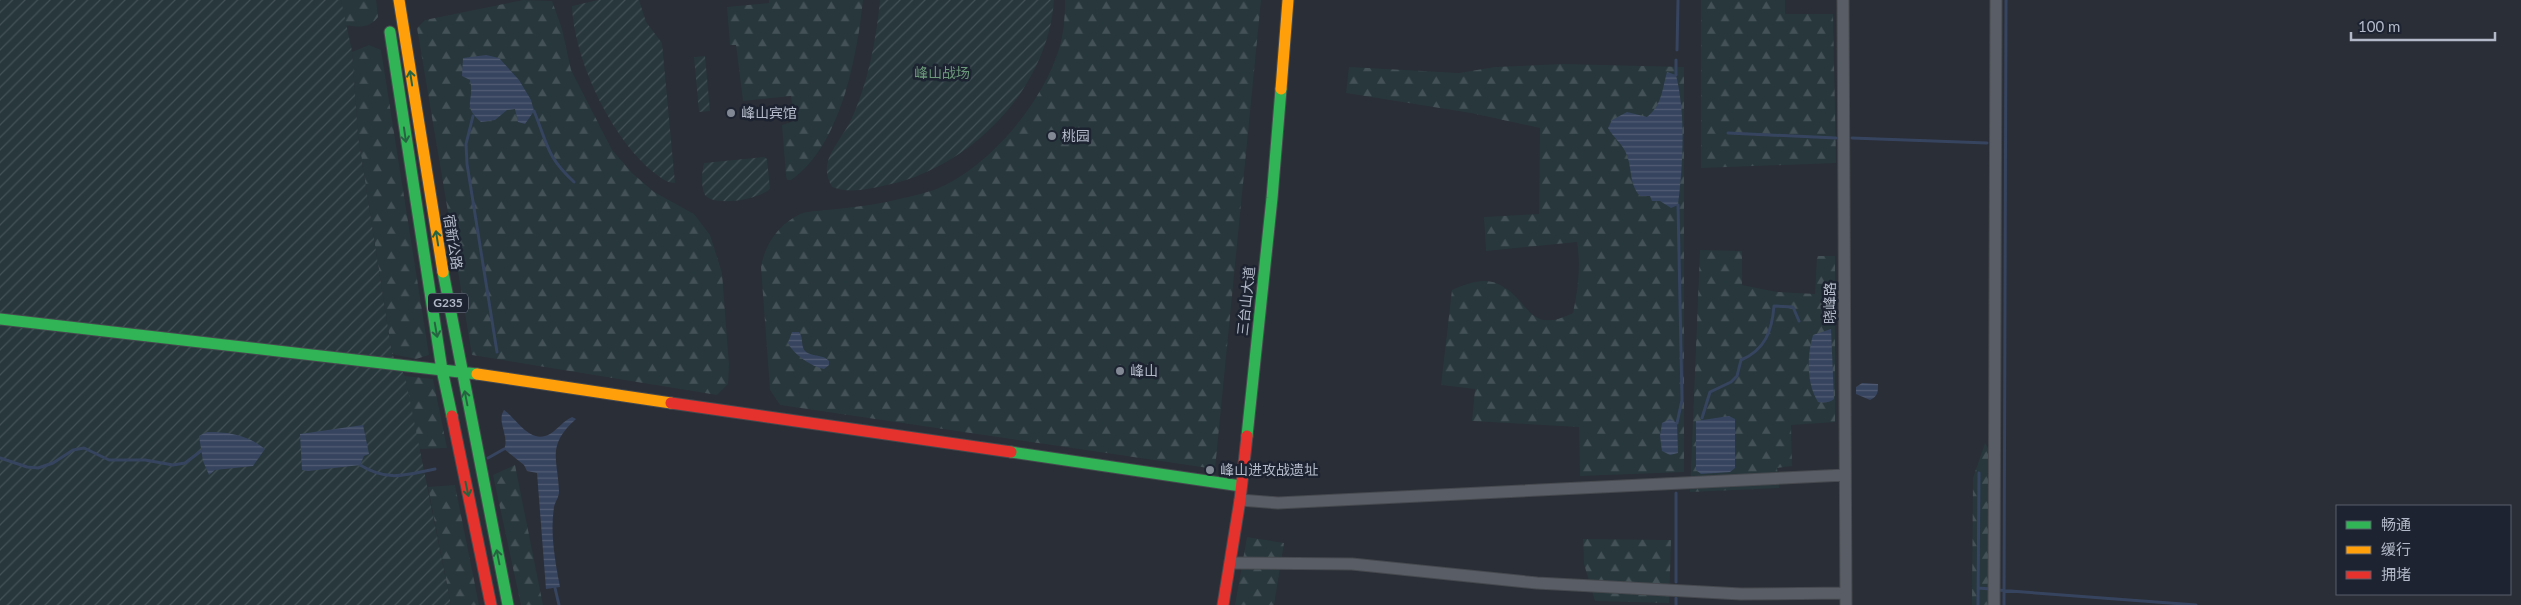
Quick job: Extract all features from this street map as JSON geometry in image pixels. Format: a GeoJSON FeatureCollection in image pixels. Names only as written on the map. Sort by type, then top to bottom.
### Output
{"type":"FeatureCollection","features":[{"type":"Feature","properties":{"kind":"main road","name":"宿新公路"},"geometry":{"type":"LineString","coordinates":[[399,0],[442,269],[508,605]]}},
{"type":"Feature","properties":{"kind":"main road","name":"三台山大道"},"geometry":{"type":"LineString","coordinates":[[1223,605],[1240,500],[1272,198],[1288,0]]}},
{"type":"Feature","properties":{"kind":"main road","name":"G235"},"geometry":{"type":"LineString","coordinates":[[388,22],[442,370],[491,605]]}},
{"type":"Feature","properties":{"kind":"main road"},"geometry":{"type":"LineString","coordinates":[[0,319],[461,372],[1241,486]]}},
{"type":"Feature","properties":{"kind":"street","name":"晓峰路"},"geometry":{"type":"LineString","coordinates":[[1844,0],[1846,599]]}},
{"type":"Feature","properties":{"kind":"street"},"geometry":{"type":"LineString","coordinates":[[1994,595],[1996,0]]}},
{"type":"Feature","properties":{"kind":"street"},"geometry":{"type":"LineString","coordinates":[[1240,500],[1288,502],[1845,475]]}},
{"type":"Feature","properties":{"kind":"street"},"geometry":{"type":"LineString","coordinates":[[1231,563],[1352,564],[1537,583],[1846,599]]}},
{"type":"Feature","properties":{"kind":"green space"},"geometry":{"type":"Polygon","coordinates":[[[0,0],[341,0],[352,51],[358,136],[392,354],[405,376],[451,605],[0,605],[0,0]]]}},
{"type":"Feature","properties":{"kind":"green space"},"geometry":{"type":"Polygon","coordinates":[[[341,0],[376,0],[378,17],[371,24],[359,27],[344,25],[341,0]]]}},
{"type":"Feature","properties":{"kind":"green space"},"geometry":{"type":"Polygon","coordinates":[[[523,0],[552,1],[562,29],[571,70],[612,150],[632,173],[654,192],[694,214],[710,235],[722,273],[729,365],[728,384],[717,395],[472,355],[417,28],[425,20],[523,0]]]}},
{"type":"Feature","properties":{"kind":"green space"},"geometry":{"type":"Polygon","coordinates":[[[598,0],[639,0],[646,22],[662,43],[675,183],[666,181],[652,171],[622,138],[597,96],[587,73],[574,27],[572,6],[598,0]]]}},
{"type":"Feature","properties":{"kind":"green space"},"geometry":{"type":"Polygon","coordinates":[[[769,0],[863,0],[851,73],[834,123],[808,165],[791,180],[787,180],[786,176],[782,125],[794,121],[791,96],[743,101],[736,45],[730,45],[727,7],[769,3],[769,0]]]}},
{"type":"Feature","properties":{"kind":"green space","name":"峰山战场"},"geometry":{"type":"Polygon","coordinates":[[[880,0],[1054,0],[1049,32],[1037,64],[1021,92],[1000,119],[976,142],[948,161],[918,175],[887,185],[866,189],[839,189],[832,187],[828,179],[827,165],[831,153],[851,120],[867,77],[874,46],[880,0]]]}},
{"type":"Feature","properties":{"kind":"green space"},"geometry":{"type":"Polygon","coordinates":[[[1065,0],[1261,0],[1215,469],[780,405],[770,390],[761,267],[769,243],[785,224],[800,214],[871,205],[934,190],[974,167],[993,151],[1010,132],[1040,91],[1051,70],[1061,43],[1065,0]]]}},
{"type":"Feature","properties":{"kind":"green space"},"geometry":{"type":"Polygon","coordinates":[[[1701,0],[1785,0],[1785,14],[1833,14],[1836,163],[1701,168],[1701,0]]]}},
{"type":"Feature","properties":{"kind":"green space"},"geometry":{"type":"Polygon","coordinates":[[[369,45],[381,50],[429,355],[416,359],[392,354],[358,136],[352,52],[369,45]]]}},
{"type":"Feature","properties":{"kind":"green space"},"geometry":{"type":"Polygon","coordinates":[[[705,56],[710,111],[699,112],[694,57],[705,56]]]}},
{"type":"Feature","properties":{"kind":"green space"},"geometry":{"type":"Polygon","coordinates":[[[1563,64],[1684,67],[1684,472],[1580,476],[1579,427],[1472,421],[1475,389],[1441,385],[1452,290],[1475,282],[1492,282],[1509,290],[1537,318],[1546,320],[1558,319],[1573,313],[1578,278],[1577,242],[1486,251],[1484,217],[1539,214],[1540,128],[1471,113],[1346,93],[1349,67],[1459,73],[1495,67],[1563,64]]]}},
{"type":"Feature","properties":{"kind":"green space"},"geometry":{"type":"Polygon","coordinates":[[[764,157],[767,159],[770,189],[765,193],[739,200],[720,201],[707,197],[703,191],[704,163],[764,157]]]}},
{"type":"Feature","properties":{"kind":"green space"},"geometry":{"type":"Polygon","coordinates":[[[1700,250],[1742,251],[1742,285],[1777,292],[1815,294],[1817,256],[1835,256],[1835,422],[1791,425],[1792,466],[1777,468],[1779,488],[1690,492],[1700,250]]]}},
{"type":"Feature","properties":{"kind":"green space"},"geometry":{"type":"Polygon","coordinates":[[[405,376],[433,379],[447,448],[418,449],[405,376]]]}},
{"type":"Feature","properties":{"kind":"green space"},"geometry":{"type":"Polygon","coordinates":[[[1985,443],[1989,450],[1988,605],[1972,605],[1973,478],[1985,443]]]}},
{"type":"Feature","properties":{"kind":"green space"},"geometry":{"type":"Polygon","coordinates":[[[515,465],[543,605],[521,605],[493,475],[515,465]]]}},
{"type":"Feature","properties":{"kind":"green space"},"geometry":{"type":"Polygon","coordinates":[[[455,485],[479,605],[451,605],[428,487],[455,485]]]}},
{"type":"Feature","properties":{"kind":"green space"},"geometry":{"type":"Polygon","coordinates":[[[1247,537],[1284,543],[1274,605],[1235,605],[1247,537]]]}},
{"type":"Feature","properties":{"kind":"green space"},"geometry":{"type":"Polygon","coordinates":[[[1583,539],[1671,540],[1669,603],[1595,601],[1584,564],[1583,539]]]}},
{"type":"Feature","properties":{"kind":"water"},"geometry":{"type":"Polygon","coordinates":[[[486,55],[499,58],[519,80],[531,100],[534,111],[525,124],[518,122],[515,109],[507,110],[495,120],[481,122],[472,111],[470,107],[470,80],[462,76],[463,58],[486,55]]]}},
{"type":"Feature","properties":{"kind":"water"},"geometry":{"type":"Polygon","coordinates":[[[1667,72],[1676,75],[1682,123],[1682,157],[1678,205],[1671,208],[1660,201],[1652,201],[1650,196],[1640,196],[1636,191],[1625,151],[1608,128],[1612,120],[1627,112],[1647,117],[1659,102],[1667,72]]]}},
{"type":"Feature","properties":{"kind":"water"},"geometry":{"type":"Polygon","coordinates":[[[1831,329],[1834,399],[1818,402],[1811,386],[1810,378],[1809,360],[1811,343],[1813,335],[1831,329]]]}},
{"type":"Feature","properties":{"kind":"water"},"geometry":{"type":"Polygon","coordinates":[[[792,332],[799,332],[803,348],[806,352],[827,359],[829,365],[824,369],[819,368],[798,356],[788,343],[792,332]]]}},
{"type":"Feature","properties":{"kind":"water"},"geometry":{"type":"Polygon","coordinates":[[[1862,383],[1878,384],[1878,392],[1875,397],[1870,400],[1856,394],[1856,387],[1862,383]]]}},
{"type":"Feature","properties":{"kind":"water"},"geometry":{"type":"Polygon","coordinates":[[[504,410],[530,434],[536,436],[550,434],[572,417],[576,419],[561,437],[556,453],[559,492],[554,507],[553,537],[560,587],[546,589],[537,473],[527,471],[524,465],[504,449],[505,439],[501,419],[504,410]]]}},
{"type":"Feature","properties":{"kind":"water"},"geometry":{"type":"Polygon","coordinates":[[[1729,416],[1735,419],[1735,468],[1730,472],[1701,474],[1696,470],[1696,421],[1729,416]]]}},
{"type":"Feature","properties":{"kind":"water"},"geometry":{"type":"Polygon","coordinates":[[[1670,419],[1677,423],[1678,453],[1670,455],[1662,451],[1660,436],[1662,423],[1670,419]]]}},
{"type":"Feature","properties":{"kind":"water"},"geometry":{"type":"Polygon","coordinates":[[[363,425],[369,454],[364,456],[360,465],[308,471],[302,470],[300,434],[363,425]]]}},
{"type":"Feature","properties":{"kind":"water"},"geometry":{"type":"Polygon","coordinates":[[[207,432],[245,437],[265,449],[253,466],[215,470],[209,475],[203,461],[199,436],[207,432]]]}},
{"type":"Feature","properties":{"kind":"waterway"},"geometry":{"type":"LineString","coordinates":[[1677,50],[1678,0]]}},
{"type":"Feature","properties":{"kind":"waterway"},"geometry":{"type":"LineString","coordinates":[[2004,605],[2006,0]]}},
{"type":"Feature","properties":{"kind":"waterway"},"geometry":{"type":"LineString","coordinates":[[1676,60],[1676,75]]}},
{"type":"Feature","properties":{"kind":"waterway"},"geometry":{"type":"LineString","coordinates":[[534,111],[549,150],[558,165],[574,182]]}},
{"type":"Feature","properties":{"kind":"waterway"},"geometry":{"type":"LineString","coordinates":[[473,116],[466,144],[467,164],[497,352]]}},
{"type":"Feature","properties":{"kind":"waterway"},"geometry":{"type":"LineString","coordinates":[[1728,133],[1836,138]]}},
{"type":"Feature","properties":{"kind":"waterway"},"geometry":{"type":"LineString","coordinates":[[1852,138],[1987,143]]}},
{"type":"Feature","properties":{"kind":"waterway"},"geometry":{"type":"LineString","coordinates":[[1677,423],[1682,400],[1678,205]]}},
{"type":"Feature","properties":{"kind":"waterway"},"geometry":{"type":"LineString","coordinates":[[1702,418],[1710,392],[1731,382],[1737,376],[1741,360],[1756,351],[1766,339],[1774,306],[1793,307],[1799,321]]}},
{"type":"Feature","properties":{"kind":"waterway"},"geometry":{"type":"LineString","coordinates":[[0,458],[27,467],[38,468],[53,463],[73,450],[84,448],[109,460],[145,460],[173,465],[185,463],[201,451]]}},
{"type":"Feature","properties":{"kind":"waterway"},"geometry":{"type":"LineString","coordinates":[[488,458],[504,449]]}},
{"type":"Feature","properties":{"kind":"waterway"},"geometry":{"type":"LineString","coordinates":[[360,465],[379,474],[397,476],[435,469]]}},
{"type":"Feature","properties":{"kind":"waterway"},"geometry":{"type":"LineString","coordinates":[[1978,605],[1979,473]]}},
{"type":"Feature","properties":{"kind":"waterway"},"geometry":{"type":"LineString","coordinates":[[1676,493],[1676,582]]}},
{"type":"Feature","properties":{"kind":"waterway"},"geometry":{"type":"LineString","coordinates":[[555,588],[559,605]]}},
{"type":"Feature","properties":{"kind":"waterway"},"geometry":{"type":"LineString","coordinates":[[1978,588],[1991,589]]}},
{"type":"Feature","properties":{"kind":"waterway"},"geometry":{"type":"LineString","coordinates":[[1997,590],[2196,605]]}},
{"type":"Feature","properties":{"kind":"waterway"},"geometry":{"type":"LineString","coordinates":[[1676,598],[1676,605]]}},
{"type":"Feature","properties":{"kind":"traffic: fast"},"geometry":{"type":"LineString","coordinates":[[390,32],[442,370],[452,416]]}},
{"type":"Feature","properties":{"kind":"traffic: fast"},"geometry":{"type":"LineString","coordinates":[[1247,436],[1272,198],[1281,89]]}},
{"type":"Feature","properties":{"kind":"traffic: fast"},"geometry":{"type":"LineString","coordinates":[[443,272],[508,605]]}},
{"type":"Feature","properties":{"kind":"traffic: fast"},"geometry":{"type":"LineString","coordinates":[[0,319],[477,374]]}},
{"type":"Feature","properties":{"kind":"traffic: fast"},"geometry":{"type":"LineString","coordinates":[[1011,452],[1241,486]]}},
{"type":"Feature","properties":{"kind":"traffic: slow"},"geometry":{"type":"LineString","coordinates":[[399,0],[443,272]]}},
{"type":"Feature","properties":{"kind":"traffic: slow"},"geometry":{"type":"LineString","coordinates":[[1281,89],[1288,0]]}},
{"type":"Feature","properties":{"kind":"traffic: slow"},"geometry":{"type":"LineString","coordinates":[[477,374],[671,403]]}},
{"type":"Feature","properties":{"kind":"traffic: jam"},"geometry":{"type":"LineString","coordinates":[[671,403],[1011,452]]}},
{"type":"Feature","properties":{"kind":"traffic: jam"},"geometry":{"type":"LineString","coordinates":[[452,416],[491,605]]}},
{"type":"Feature","properties":{"kind":"traffic: jam"},"geometry":{"type":"LineString","coordinates":[[1223,605],[1240,500],[1247,436]]}},
{"type":"Feature","properties":{"kind":"place","name":"峰山宾馆"},"geometry":{"type":"Point","coordinates":[731,113]}},
{"type":"Feature","properties":{"kind":"place","name":"桃园"},"geometry":{"type":"Point","coordinates":[1052,136]}},
{"type":"Feature","properties":{"kind":"place","name":"峰山"},"geometry":{"type":"Point","coordinates":[1120,371]}},
{"type":"Feature","properties":{"kind":"place","name":"峰山进攻战遗址"},"geometry":{"type":"Point","coordinates":[1210,470]}}]}
